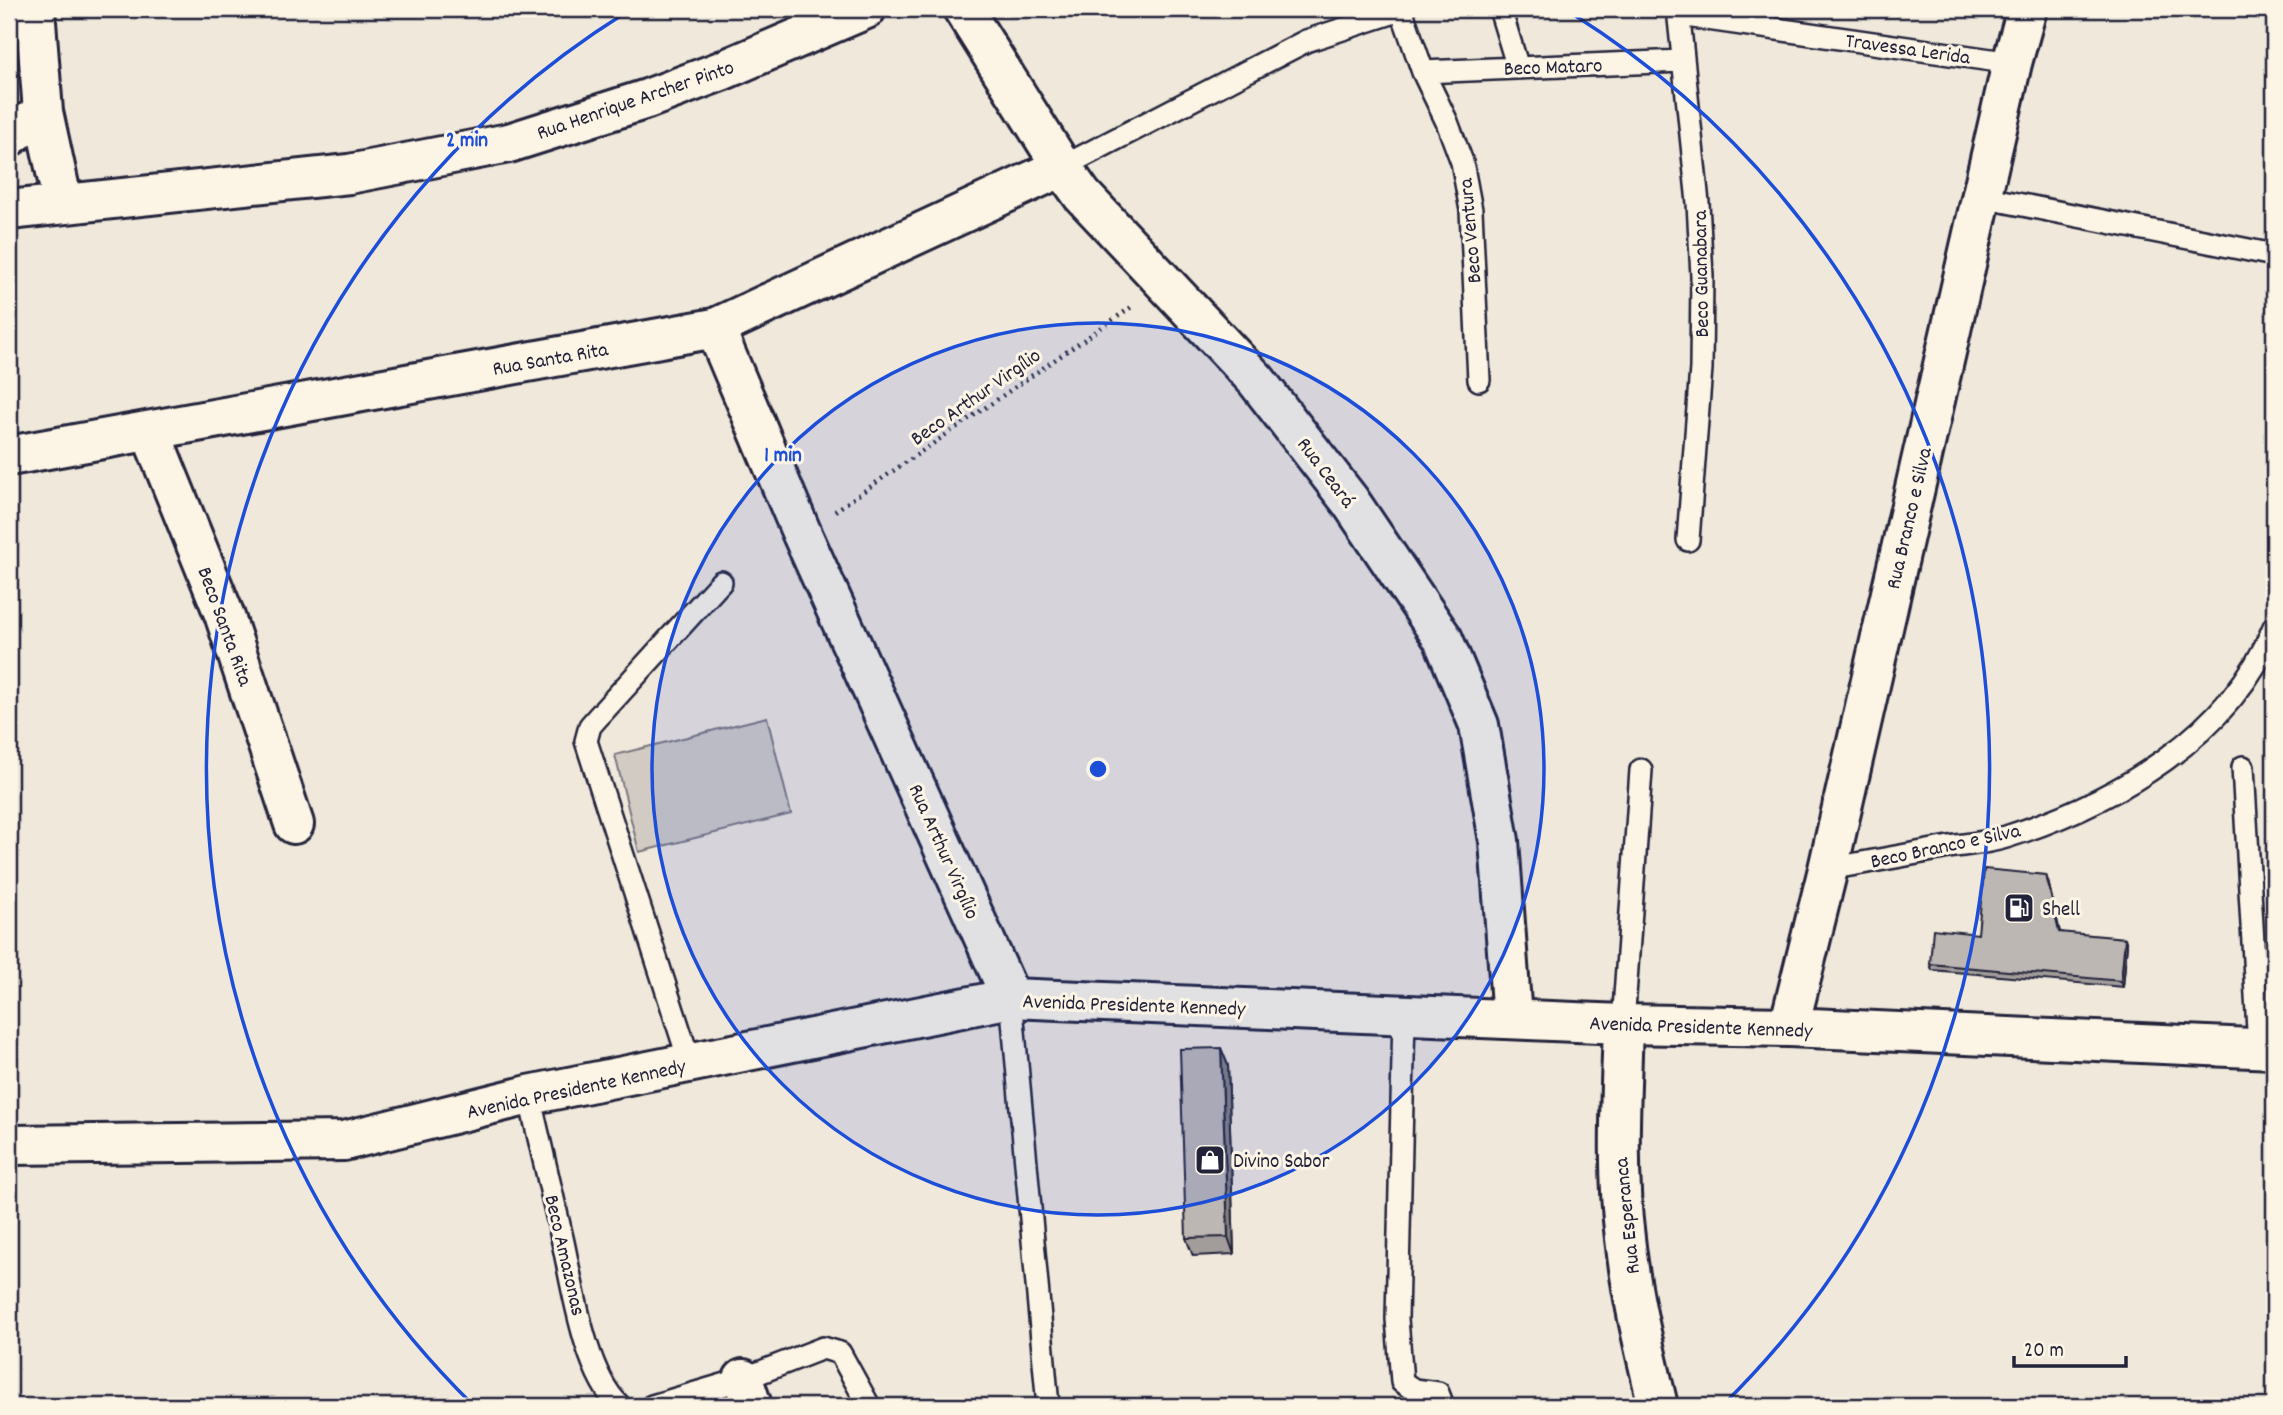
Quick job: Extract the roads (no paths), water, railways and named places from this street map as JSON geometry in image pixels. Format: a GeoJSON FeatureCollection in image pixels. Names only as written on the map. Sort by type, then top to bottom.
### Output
{"type":"FeatureCollection","features":[{"type":"Feature","properties":{"kind":"street"},"geometry":{"type":"LineString","coordinates":[[35,9],[43,112],[63,204]]}},
{"type":"Feature","properties":{"kind":"street","name":"Rua Henrique Archer Pinto"},"geometry":{"type":"LineString","coordinates":[[9,210],[349,174],[509,143],[647,99],[866,9]]}},
{"type":"Feature","properties":{"kind":"street","name":"Rua Ceará"},"geometry":{"type":"LineString","coordinates":[[963,9],[1082,195],[1256,380],[1350,501],[1443,639],[1479,725],[1499,841],[1512,1019]]}},
{"type":"Feature","properties":{"kind":"street","name":"Rua Branco e Silva"},"geometry":{"type":"LineString","coordinates":[[1789,1027],[1828,869],[2012,63],[2027,9]]}},
{"type":"Feature","properties":{"kind":"street"},"geometry":{"type":"LineString","coordinates":[[9,137],[43,112]]}},
{"type":"Feature","properties":{"kind":"street","name":"Rua Santa Rita"},"geometry":{"type":"LineString","coordinates":[[9,456],[715,328],[1062,167]]}},
{"type":"Feature","properties":{"kind":"street","name":"Rua Arthur Virgílio"},"geometry":{"type":"LineString","coordinates":[[715,328],[802,534],[1011,998]]}},
{"type":"Feature","properties":{"kind":"street","name":"Beco Santa Rita"},"geometry":{"type":"LineString","coordinates":[[150,431],[224,614],[294,824]]}},
{"type":"Feature","properties":{"kind":"street","name":"Avenida Presidente Kennedy"},"geometry":{"type":"LineString","coordinates":[[9,1145],[344,1141],[529,1095],[1011,998],[2266,1048]]}},
{"type":"Feature","properties":{"kind":"street","name":"Rua Esperanca"},"geometry":{"type":"LineString","coordinates":[[1623,1024],[1619,1150],[1625,1238],[1640,1329],[1658,1406]]}},
{"type":"Feature","properties":{"kind":"lane","name":"Beco Ventura"},"geometry":{"type":"LineString","coordinates":[[1062,167],[1306,41],[1401,9],[1423,72],[1447,122],[1462,162],[1471,210],[1479,380]]}},
{"type":"Feature","properties":{"kind":"lane"},"geometry":{"type":"LineString","coordinates":[[1500,9],[1518,68]]}},
{"type":"Feature","properties":{"kind":"lane","name":"Travessa Lerida"},"geometry":{"type":"LineString","coordinates":[[1678,12],[2012,63]]}},
{"type":"Feature","properties":{"kind":"lane","name":"Beco Guanabara"},"geometry":{"type":"LineString","coordinates":[[1678,12],[1698,203],[1702,276],[1701,368],[1688,540]]}},
{"type":"Feature","properties":{"kind":"lane","name":"Beco Mataro"},"geometry":{"type":"LineString","coordinates":[[1423,72],[1682,61]]}},
{"type":"Feature","properties":{"kind":"lane"},"geometry":{"type":"LineString","coordinates":[[1982,197],[2274,255]]}},
{"type":"Feature","properties":{"kind":"lane"},"geometry":{"type":"LineString","coordinates":[[690,1063],[586,741],[590,726],[721,582]]}},
{"type":"Feature","properties":{"kind":"lane","name":"Beco Branco e Silva"},"geometry":{"type":"LineString","coordinates":[[1828,869],[2004,838],[2091,804],[2158,766],[2221,713],[2263,655],[2274,627]]}},
{"type":"Feature","properties":{"kind":"lane"},"geometry":{"type":"LineString","coordinates":[[2243,767],[2266,1048]]}},
{"type":"Feature","properties":{"kind":"lane"},"geometry":{"type":"LineString","coordinates":[[1623,1024],[1642,770]]}},
{"type":"Feature","properties":{"kind":"lane","name":"Rua Arthur Virgílio"},"geometry":{"type":"LineString","coordinates":[[1011,998],[1048,1406]]}},
{"type":"Feature","properties":{"kind":"lane"},"geometry":{"type":"LineString","coordinates":[[1404,1015],[1397,1319],[1402,1382],[1414,1390],[1438,1394],[1443,1406]]}},
{"type":"Feature","properties":{"kind":"lane","name":"Beco Amazonas"},"geometry":{"type":"LineString","coordinates":[[529,1095],[584,1331],[596,1369],[608,1394],[620,1406]]}},
{"type":"Feature","properties":{"kind":"lane"},"geometry":{"type":"LineString","coordinates":[[652,1406],[747,1393],[823,1348],[840,1353],[869,1406]]}},
{"type":"Feature","properties":{"kind":"place","name":"Shell"},"geometry":{"type":"Point","coordinates":[2019,908]}},
{"type":"Feature","properties":{"kind":"place","name":"Divino Sabor"},"geometry":{"type":"Point","coordinates":[1210,1160]}}]}
